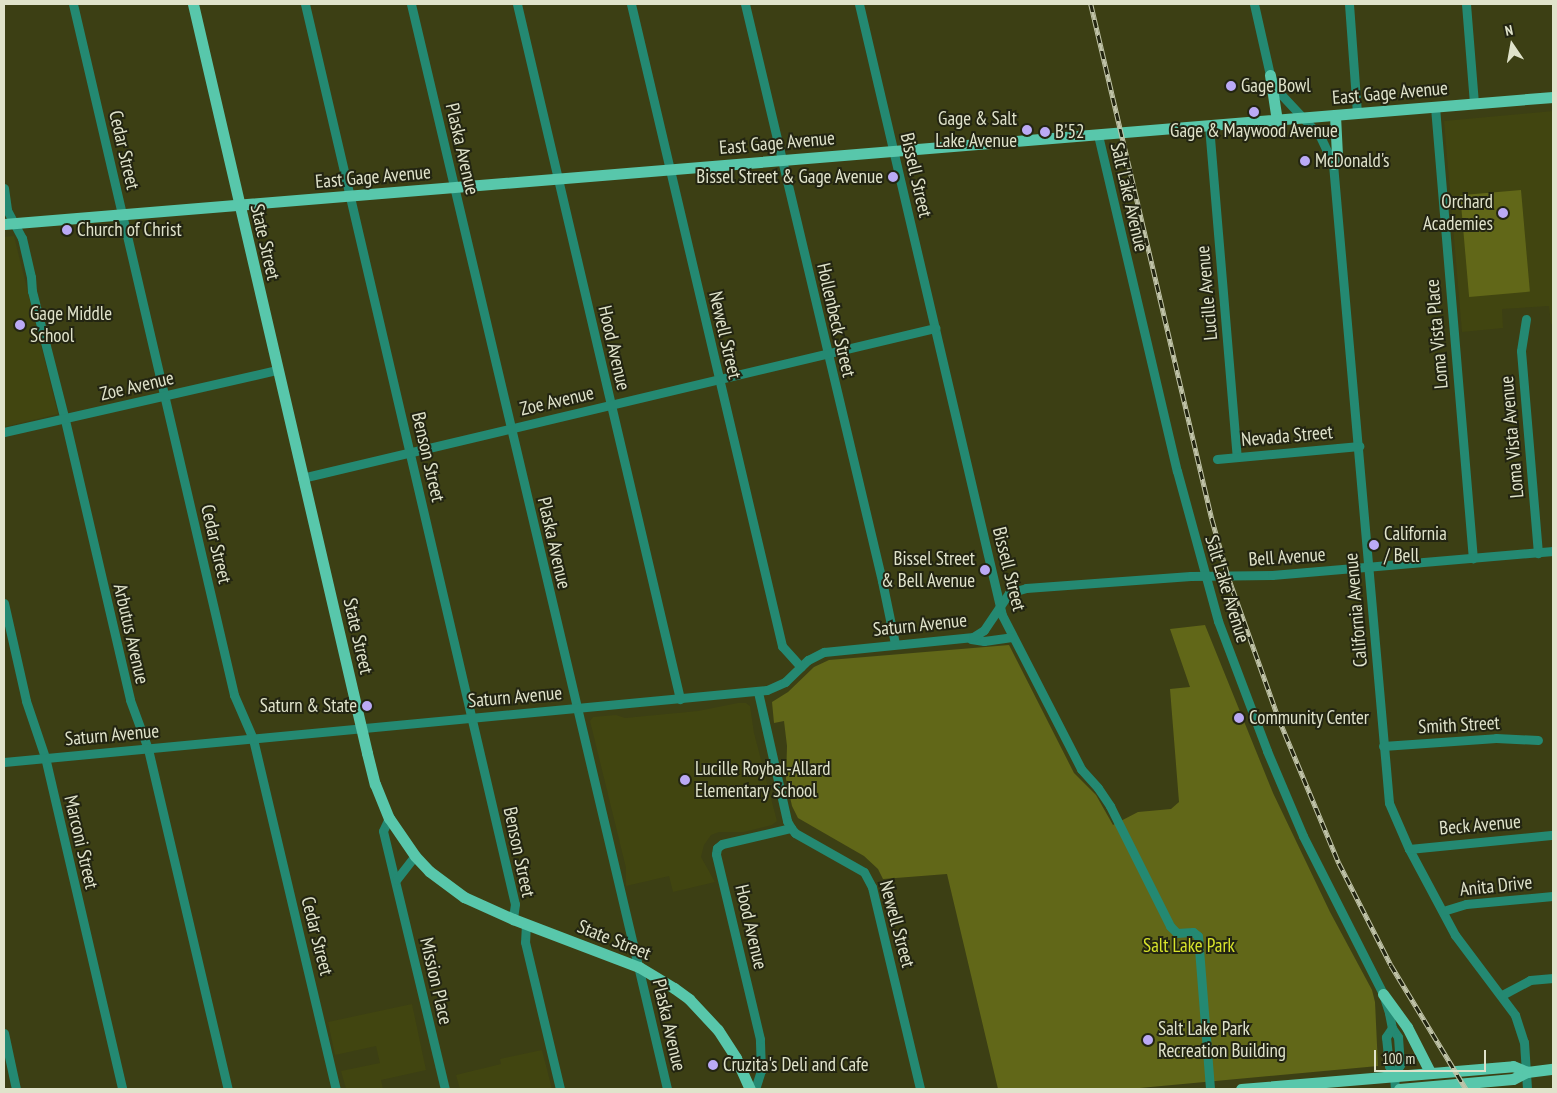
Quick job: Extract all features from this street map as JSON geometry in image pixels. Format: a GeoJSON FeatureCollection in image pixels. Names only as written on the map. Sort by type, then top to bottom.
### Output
{"type":"FeatureCollection","features":[{"type":"Feature","properties":{"kind":"main road","name":"State Street"},"geometry":{"type":"LineString","coordinates":[[193,4],[302,478],[375,784],[389,818],[415,856],[446,885],[486,908],[639,967],[674,988],[705,1015],[733,1053],[750,1089]]}},
{"type":"Feature","properties":{"kind":"main road"},"geometry":{"type":"LineString","coordinates":[[1270,75],[1276,121]]}},
{"type":"Feature","properties":{"kind":"main road","name":"East Gage Avenue"},"geometry":{"type":"LineString","coordinates":[[9,224],[1553,97]]}},
{"type":"Feature","properties":{"kind":"main road"},"geometry":{"type":"LineString","coordinates":[[1333,164],[1338,154],[1335,115]]}},
{"type":"Feature","properties":{"kind":"main road"},"geometry":{"type":"LineString","coordinates":[[1383,994],[1407,1027],[1430,1072]]}},
{"type":"Feature","properties":{"kind":"main road"},"geometry":{"type":"LineString","coordinates":[[1241,1089],[1513,1066],[1527,1072]]}},
{"type":"Feature","properties":{"kind":"main road"},"geometry":{"type":"LineString","coordinates":[[1397,1089],[1487,1085],[1513,1079],[1527,1072],[1553,1070]]}},
{"type":"Feature","properties":{"kind":"street","name":"Cedar Street"},"geometry":{"type":"LineString","coordinates":[[73,4],[234,695],[253,739],[336,1089]]}},
{"type":"Feature","properties":{"kind":"street","name":"Benson Street"},"geometry":{"type":"LineString","coordinates":[[305,4],[515,904],[513,919]]}},
{"type":"Feature","properties":{"kind":"street","name":"Plaska Avenue"},"geometry":{"type":"LineString","coordinates":[[411,4],[667,1089]]}},
{"type":"Feature","properties":{"kind":"street","name":"Hood Avenue"},"geometry":{"type":"LineString","coordinates":[[517,4],[680,699]]}},
{"type":"Feature","properties":{"kind":"street","name":"Newell Street"},"geometry":{"type":"LineString","coordinates":[[630,4],[782,646],[801,667]]}},
{"type":"Feature","properties":{"kind":"street","name":"Hollenbeck Street"},"geometry":{"type":"LineString","coordinates":[[745,4],[895,644]]}},
{"type":"Feature","properties":{"kind":"street","name":"Bissell Street"},"geometry":{"type":"LineString","coordinates":[[859,4],[1000,605],[1012,637],[1081,769],[1098,788],[1110,806],[1170,926],[1177,933],[1194,932],[1198,936],[1210,1089]]}},
{"type":"Feature","properties":{"kind":"street","name":"California Avenue"},"geometry":{"type":"LineString","coordinates":[[1254,4],[1270,75],[1276,89],[1320,136],[1333,164],[1389,803],[1409,849],[1469,956],[1502,995],[1512,1010],[1524,1042],[1527,1072]]}},
{"type":"Feature","properties":{"kind":"street"},"geometry":{"type":"LineString","coordinates":[[1349,4],[1357,113]]}},
{"type":"Feature","properties":{"kind":"street"},"geometry":{"type":"LineString","coordinates":[[1466,4],[1474,104]]}},
{"type":"Feature","properties":{"kind":"street","name":"Loma Vista Place"},"geometry":{"type":"LineString","coordinates":[[1434,107],[1472,558]]}},
{"type":"Feature","properties":{"kind":"street","name":"Lucille Avenue"},"geometry":{"type":"LineString","coordinates":[[1209,126],[1237,457]]}},
{"type":"Feature","properties":{"kind":"street","name":"Salt Lake Avenue"},"geometry":{"type":"LineString","coordinates":[[1098,135],[1177,471],[1205,576],[1231,657],[1279,779],[1330,893],[1383,994],[1390,1013],[1392,1028],[1386,1037],[1388,1066],[1394,1075]]}},
{"type":"Feature","properties":{"kind":"street","name":"Arbutus Avenue"},"geometry":{"type":"LineString","coordinates":[[4,188],[9,224],[22,238],[31,277],[32,291],[65,420],[130,700],[148,749],[228,1089]]}},
{"type":"Feature","properties":{"kind":"street","name":"Loma Vista Avenue"},"geometry":{"type":"LineString","coordinates":[[1526,318],[1521,351],[1538,553]]}},
{"type":"Feature","properties":{"kind":"street","name":"Zoe Avenue"},"geometry":{"type":"LineString","coordinates":[[302,478],[935,328]]}},
{"type":"Feature","properties":{"kind":"street","name":"Zoe Avenue"},"geometry":{"type":"LineString","coordinates":[[4,432],[53,420],[65,420],[277,370]]}},
{"type":"Feature","properties":{"kind":"street","name":"Nevada Street"},"geometry":{"type":"LineString","coordinates":[[1217,459],[1359,446]]}},
{"type":"Feature","properties":{"kind":"street","name":"Bell Avenue"},"geometry":{"type":"LineString","coordinates":[[1000,605],[1009,593],[1026,588],[1205,576],[1246,577],[1553,551]]}},
{"type":"Feature","properties":{"kind":"street","name":"Marconi Street"},"geometry":{"type":"LineString","coordinates":[[4,603],[26,701],[45,757],[122,1089]]}},
{"type":"Feature","properties":{"kind":"street","name":"Saturn Avenue"},"geometry":{"type":"LineString","coordinates":[[4,762],[472,717],[758,692],[775,688],[785,682],[808,660],[824,652],[968,638],[984,630],[1000,605]]}},
{"type":"Feature","properties":{"kind":"street"},"geometry":{"type":"LineString","coordinates":[[968,638],[984,641],[1012,637]]}},
{"type":"Feature","properties":{"kind":"street"},"geometry":{"type":"LineString","coordinates":[[758,692],[787,821],[791,828]]}},
{"type":"Feature","properties":{"kind":"street","name":"Smith Street"},"geometry":{"type":"LineString","coordinates":[[1383,746],[1496,738],[1538,740]]}},
{"type":"Feature","properties":{"kind":"street","name":"Mission Place"},"geometry":{"type":"LineString","coordinates":[[389,818],[383,832],[445,1089]]}},
{"type":"Feature","properties":{"kind":"street","name":"Hood Avenue"},"geometry":{"type":"LineString","coordinates":[[755,1089],[761,1071],[760,1039],[716,854],[717,848],[722,844],[791,828]]}},
{"type":"Feature","properties":{"kind":"street","name":"Newell Street"},"geometry":{"type":"LineString","coordinates":[[791,828],[796,833],[864,872],[868,878],[920,1089]]}},
{"type":"Feature","properties":{"kind":"street","name":"Beck Avenue"},"geometry":{"type":"LineString","coordinates":[[1409,849],[1553,835]]}},
{"type":"Feature","properties":{"kind":"street"},"geometry":{"type":"LineString","coordinates":[[396,880],[415,856]]}},
{"type":"Feature","properties":{"kind":"street","name":"Anita Drive"},"geometry":{"type":"LineString","coordinates":[[1443,911],[1466,904],[1553,896]]}},
{"type":"Feature","properties":{"kind":"street","name":"Benson Street"},"geometry":{"type":"LineString","coordinates":[[526,924],[525,942],[560,1089]]}},
{"type":"Feature","properties":{"kind":"street"},"geometry":{"type":"LineString","coordinates":[[1502,995],[1530,980],[1553,978]]}},
{"type":"Feature","properties":{"kind":"street"},"geometry":{"type":"LineString","coordinates":[[4,1034],[16,1089]]}},
{"type":"Feature","properties":{"kind":"street"},"geometry":{"type":"LineString","coordinates":[[1527,1072],[1527,1089]]}},
{"type":"Feature","properties":{"kind":"street"},"geometry":{"type":"LineString","coordinates":[[1394,1075],[1397,1089]]}},
{"type":"Feature","properties":{"kind":"shaded area","name":"Orchard Academies"},"geometry":{"type":"Polygon","coordinates":[[[1553,111],[1553,324],[1551,324],[1549,306],[1502,309],[1503,328],[1462,332],[1444,121],[1553,111]]]}},
{"type":"Feature","properties":{"kind":"shaded area","name":"Gage Middle School"},"geometry":{"type":"Polygon","coordinates":[[[14,236],[58,414],[4,427],[4,237],[14,236]]]}},
{"type":"Feature","properties":{"kind":"shaded area","name":"Lucille Roybal-Allard Elementary School"},"geometry":{"type":"Polygon","coordinates":[[[746,703],[750,706],[754,733],[777,821],[772,825],[744,832],[719,832],[711,835],[704,845],[701,857],[715,882],[673,892],[669,876],[626,886],[626,868],[590,721],[593,717],[616,715],[625,718],[698,711],[746,703]]]}},
{"type":"Feature","properties":{"kind":"shaded area"},"geometry":{"type":"Polygon","coordinates":[[[412,1004],[426,1070],[381,1080],[383,1089],[346,1089],[341,1071],[380,1063],[376,1046],[335,1055],[328,1022],[412,1004]]]}},
{"type":"Feature","properties":{"kind":"shaded area"},"geometry":{"type":"Polygon","coordinates":[[[542,1050],[552,1089],[460,1089],[456,1075],[501,1064],[500,1059],[542,1050]]]}},
{"type":"Feature","properties":{"kind":"green space"},"geometry":{"type":"Polygon","coordinates":[[[1521,190],[1530,292],[1469,297],[1460,195],[1521,190]]]}},
{"type":"Feature","properties":{"kind":"green space","name":"Salt Lake Park"},"geometry":{"type":"Polygon","coordinates":[[[1205,625],[1273,793],[1330,912],[1372,990],[1375,1002],[1378,1066],[1129,1089],[998,1089],[947,874],[883,879],[878,869],[864,856],[798,818],[792,806],[786,779],[787,746],[784,721],[774,723],[772,702],[788,692],[814,667],[829,660],[1009,645],[1074,773],[1096,795],[1113,825],[1138,812],[1171,809],[1179,802],[1170,689],[1190,687],[1170,629],[1205,625]]]}},
{"type":"Feature","properties":{"kind":"railway"},"geometry":{"type":"LineString","coordinates":[[1091,4],[1212,519],[1228,576],[1279,719],[1339,863],[1391,965],[1466,1089]]}},
{"type":"Feature","properties":{"kind":"place","name":"Gage Bowl"},"geometry":{"type":"Point","coordinates":[1231,86]}},
{"type":"Feature","properties":{"kind":"place","name":"Gage & Maywood Avenue"},"geometry":{"type":"Point","coordinates":[1254,112]}},
{"type":"Feature","properties":{"kind":"place","name":"Gage & Salt Lake Avenue"},"geometry":{"type":"Point","coordinates":[1027,130]}},
{"type":"Feature","properties":{"kind":"place","name":"B'52"},"geometry":{"type":"Point","coordinates":[1045,132]}},
{"type":"Feature","properties":{"kind":"place","name":"McDonald's"},"geometry":{"type":"Point","coordinates":[1305,161]}},
{"type":"Feature","properties":{"kind":"place","name":"Bissel Street & Gage Avenue"},"geometry":{"type":"Point","coordinates":[893,177]}},
{"type":"Feature","properties":{"kind":"place","name":"Orchard Academies"},"geometry":{"type":"Point","coordinates":[1503,213]}},
{"type":"Feature","properties":{"kind":"place","name":"Church of Christ"},"geometry":{"type":"Point","coordinates":[67,230]}},
{"type":"Feature","properties":{"kind":"place","name":"Gage Middle School"},"geometry":{"type":"Point","coordinates":[20,325]}},
{"type":"Feature","properties":{"kind":"place","name":"California / Bell"},"geometry":{"type":"Point","coordinates":[1374,545]}},
{"type":"Feature","properties":{"kind":"place","name":"Bissel Street & Bell Avenue"},"geometry":{"type":"Point","coordinates":[985,570]}},
{"type":"Feature","properties":{"kind":"place","name":"Saturn & State"},"geometry":{"type":"Point","coordinates":[367,706]}},
{"type":"Feature","properties":{"kind":"place","name":"Community Center"},"geometry":{"type":"Point","coordinates":[1239,718]}},
{"type":"Feature","properties":{"kind":"place","name":"Lucille Roybal-Allard Elementary School"},"geometry":{"type":"Point","coordinates":[685,780]}},
{"type":"Feature","properties":{"kind":"place","name":"Salt Lake Park Recreation Building"},"geometry":{"type":"Point","coordinates":[1148,1040]}},
{"type":"Feature","properties":{"kind":"place","name":"Cruzita's Deli and Cafe"},"geometry":{"type":"Point","coordinates":[713,1065]}}]}
